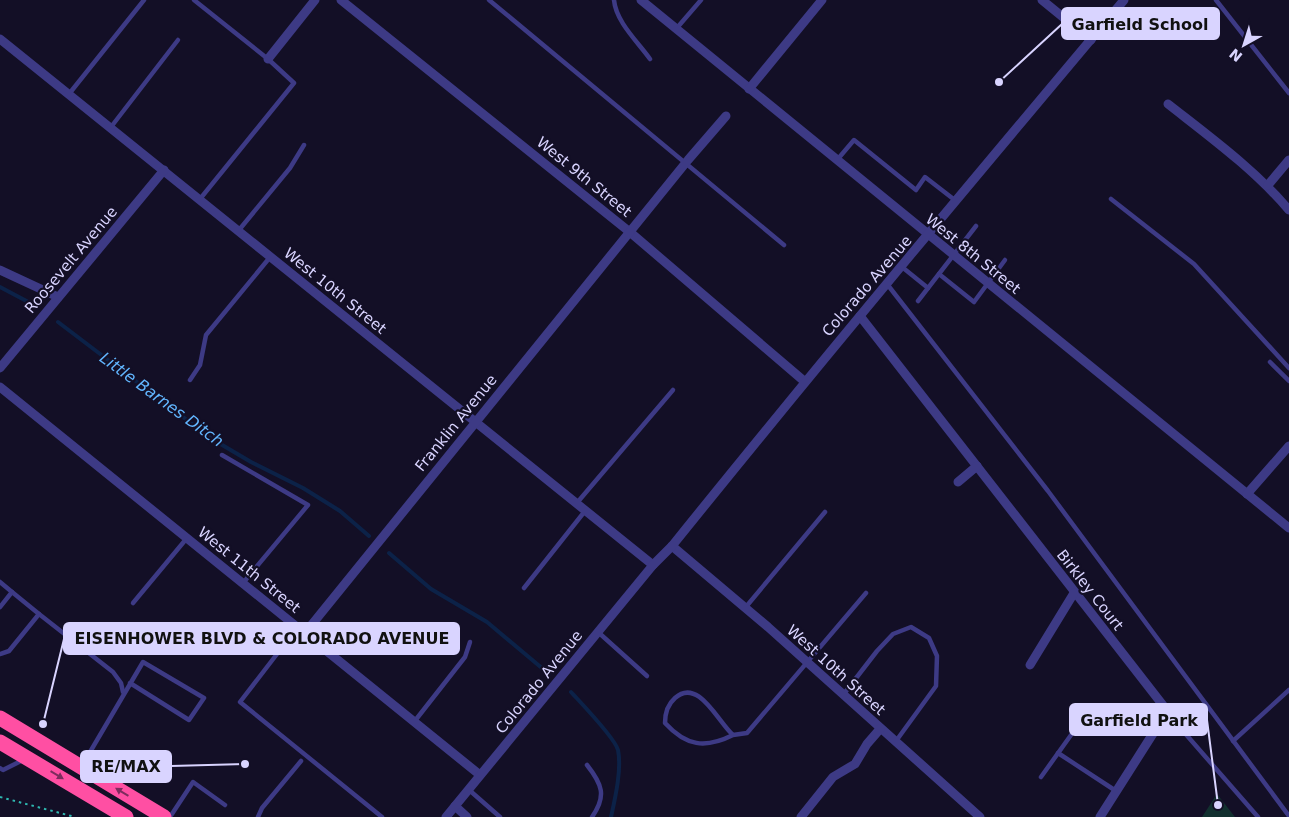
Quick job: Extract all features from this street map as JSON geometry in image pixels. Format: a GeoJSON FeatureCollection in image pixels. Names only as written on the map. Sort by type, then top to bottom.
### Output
{"type":"FeatureCollection","features":[{"type":"Feature","properties":{"kind":"highway"},"geometry":{"type":"LineString","coordinates":[[0,718],[164,817]]}},
{"type":"Feature","properties":{"kind":"highway"},"geometry":{"type":"LineString","coordinates":[[0,742],[126,817]]}},
{"type":"Feature","properties":{"kind":"street"},"geometry":{"type":"LineString","coordinates":[[268,59],[315,0]]}},
{"type":"Feature","properties":{"kind":"street","name":"West 9th Street"},"geometry":{"type":"LineString","coordinates":[[341,0],[631,233],[804,381]]}},
{"type":"Feature","properties":{"kind":"street","name":"West 8th Street"},"geometry":{"type":"LineString","coordinates":[[641,0],[1289,528]]}},
{"type":"Feature","properties":{"kind":"street"},"geometry":{"type":"LineString","coordinates":[[749,89],[822,0]]}},
{"type":"Feature","properties":{"kind":"street"},"geometry":{"type":"LineString","coordinates":[[1042,0],[1091,40]]}},
{"type":"Feature","properties":{"kind":"street","name":"Colorado Avenue"},"geometry":{"type":"LineString","coordinates":[[446,817],[653,565],[672,546],[804,381],[929,236],[1124,0]]}},
{"type":"Feature","properties":{"kind":"street","name":"West 10th Street"},"geometry":{"type":"LineString","coordinates":[[0,38],[653,565]]}},
{"type":"Feature","properties":{"kind":"street"},"geometry":{"type":"LineString","coordinates":[[1168,104],[1268,185],[1289,210]]}},
{"type":"Feature","properties":{"kind":"street","name":"Franklin Avenue"},"geometry":{"type":"LineString","coordinates":[[301,630],[475,422],[726,116]]}},
{"type":"Feature","properties":{"kind":"street"},"geometry":{"type":"LineString","coordinates":[[1268,185],[1289,160]]}},
{"type":"Feature","properties":{"kind":"street","name":"Roosevelt Avenue"},"geometry":{"type":"LineString","coordinates":[[0,368],[164,170]]}},
{"type":"Feature","properties":{"kind":"street"},"geometry":{"type":"LineString","coordinates":[[0,270],[58,297]]}},
{"type":"Feature","properties":{"kind":"street","name":"Birkley Court"},"geometry":{"type":"LineString","coordinates":[[860,316],[1183,731]]}},
{"type":"Feature","properties":{"kind":"street","name":"West 11th Street"},"geometry":{"type":"LineString","coordinates":[[0,387],[480,775]]}},
{"type":"Feature","properties":{"kind":"street"},"geometry":{"type":"LineString","coordinates":[[1247,494],[1289,446]]}},
{"type":"Feature","properties":{"kind":"street"},"geometry":{"type":"LineString","coordinates":[[958,482],[977,466]]}},
{"type":"Feature","properties":{"kind":"street","name":"West 10th Street"},"geometry":{"type":"LineString","coordinates":[[672,546],[745,608],[980,817]]}},
{"type":"Feature","properties":{"kind":"street"},"geometry":{"type":"LineString","coordinates":[[1030,665],[1074,593]]}},
{"type":"Feature","properties":{"kind":"street"},"geometry":{"type":"LineString","coordinates":[[1100,817],[1168,710]]}},
{"type":"Feature","properties":{"kind":"street"},"geometry":{"type":"LineString","coordinates":[[801,817],[833,777],[855,764],[867,744],[880,729]]}},
{"type":"Feature","properties":{"kind":"street"},"geometry":{"type":"LineString","coordinates":[[454,806],[468,817]]}},
{"type":"Feature","properties":{"kind":"lane"},"geometry":{"type":"LineString","coordinates":[[69,94],[144,0]]}},
{"type":"Feature","properties":{"kind":"lane"},"geometry":{"type":"LineString","coordinates":[[194,0],[268,59],[294,83],[200,199]]}},
{"type":"Feature","properties":{"kind":"lane"},"geometry":{"type":"LineString","coordinates":[[488,0],[687,162],[784,245]]}},
{"type":"Feature","properties":{"kind":"lane"},"geometry":{"type":"LineString","coordinates":[[614,0],[626,26],[650,59]]}},
{"type":"Feature","properties":{"kind":"lane"},"geometry":{"type":"LineString","coordinates":[[676,29],[701,0]]}},
{"type":"Feature","properties":{"kind":"lane"},"geometry":{"type":"LineString","coordinates":[[1216,0],[1289,93]]}},
{"type":"Feature","properties":{"kind":"lane"},"geometry":{"type":"LineString","coordinates":[[110,127],[178,40]]}},
{"type":"Feature","properties":{"kind":"lane"},"geometry":{"type":"LineString","coordinates":[[837,160],[854,140],[916,190],[925,177],[957,201]]}},
{"type":"Feature","properties":{"kind":"lane"},"geometry":{"type":"LineString","coordinates":[[239,230],[290,168],[304,145]]}},
{"type":"Feature","properties":{"kind":"lane"},"geometry":{"type":"LineString","coordinates":[[1111,199],[1194,264],[1289,368]]}},
{"type":"Feature","properties":{"kind":"lane"},"geometry":{"type":"LineString","coordinates":[[918,301],[976,226]]}},
{"type":"Feature","properties":{"kind":"lane"},"geometry":{"type":"LineString","coordinates":[[190,380],[200,364],[206,334],[271,256]]}},
{"type":"Feature","properties":{"kind":"lane"},"geometry":{"type":"LineString","coordinates":[[939,274],[974,302],[1005,260]]}},
{"type":"Feature","properties":{"kind":"lane"},"geometry":{"type":"LineString","coordinates":[[902,267],[928,288]]}},
{"type":"Feature","properties":{"kind":"lane"},"geometry":{"type":"LineString","coordinates":[[887,284],[1043,484],[1289,816]]}},
{"type":"Feature","properties":{"kind":"lane"},"geometry":{"type":"LineString","coordinates":[[1270,362],[1289,381]]}},
{"type":"Feature","properties":{"kind":"lane"},"geometry":{"type":"LineString","coordinates":[[576,504],[672,390]]}},
{"type":"Feature","properties":{"kind":"lane"},"geometry":{"type":"LineString","coordinates":[[222,455],[308,505],[243,583]]}},
{"type":"Feature","properties":{"kind":"lane"},"geometry":{"type":"LineString","coordinates":[[524,588],[585,511]]}},
{"type":"Feature","properties":{"kind":"lane"},"geometry":{"type":"LineString","coordinates":[[745,608],[824,512]]}},
{"type":"Feature","properties":{"kind":"lane"},"geometry":{"type":"LineString","coordinates":[[133,603],[187,538]]}},
{"type":"Feature","properties":{"kind":"lane"},"geometry":{"type":"LineString","coordinates":[[0,582],[113,672],[121,683],[123,692]]}},
{"type":"Feature","properties":{"kind":"lane"},"geometry":{"type":"LineString","coordinates":[[0,608],[12,592]]}},
{"type":"Feature","properties":{"kind":"lane"},"geometry":{"type":"LineString","coordinates":[[733,735],[701,697],[690,691],[679,694],[671,701],[665,712],[665,723],[683,740],[700,744],[724,740],[733,735],[747,733],[866,593]]}},
{"type":"Feature","properties":{"kind":"lane"},"geometry":{"type":"LineString","coordinates":[[0,654],[9,651],[39,614]]}},
{"type":"Feature","properties":{"kind":"lane"},"geometry":{"type":"LineString","coordinates":[[843,696],[877,651],[893,634],[912,627],[929,638],[938,656],[936,686],[895,742]]}},
{"type":"Feature","properties":{"kind":"lane"},"geometry":{"type":"LineString","coordinates":[[301,630],[240,702],[382,817]]}},
{"type":"Feature","properties":{"kind":"lane"},"geometry":{"type":"LineString","coordinates":[[598,632],[647,676]]}},
{"type":"Feature","properties":{"kind":"lane"},"geometry":{"type":"LineString","coordinates":[[414,722],[465,657],[470,642]]}},
{"type":"Feature","properties":{"kind":"lane"},"geometry":{"type":"LineString","coordinates":[[81,767],[123,692],[143,662],[204,698],[189,720],[130,683]]}},
{"type":"Feature","properties":{"kind":"lane"},"geometry":{"type":"LineString","coordinates":[[1233,741],[1289,690]]}},
{"type":"Feature","properties":{"kind":"lane"},"geometry":{"type":"LineString","coordinates":[[1183,731],[1258,817]]}},
{"type":"Feature","properties":{"kind":"lane"},"geometry":{"type":"LineString","coordinates":[[1041,777],[1071,735]]}},
{"type":"Feature","properties":{"kind":"lane"},"geometry":{"type":"LineString","coordinates":[[1058,753],[1116,792]]}},
{"type":"Feature","properties":{"kind":"lane"},"geometry":{"type":"LineString","coordinates":[[0,768],[3,770],[27,758]]}},
{"type":"Feature","properties":{"kind":"lane"},"geometry":{"type":"LineString","coordinates":[[258,817],[262,808],[301,761]]}},
{"type":"Feature","properties":{"kind":"lane"},"geometry":{"type":"LineString","coordinates":[[587,765],[601,786],[601,800],[592,817]]}},
{"type":"Feature","properties":{"kind":"lane"},"geometry":{"type":"LineString","coordinates":[[170,817],[193,782],[225,805]]}},
{"type":"Feature","properties":{"kind":"lane"},"geometry":{"type":"LineString","coordinates":[[468,790],[500,817]]}},
{"type":"Feature","properties":{"kind":"path"},"geometry":{"type":"LineString","coordinates":[[0,797],[75,817]]}},
{"type":"Feature","properties":{"kind":"green space"},"geometry":{"type":"Polygon","coordinates":[[[1217,794],[1235,817],[1202,817],[1217,794]]]}},
{"type":"Feature","properties":{"kind":"waterway","name":"Little Barnes Ditch"},"geometry":{"type":"LineString","coordinates":[[0,287],[34,305]]}},
{"type":"Feature","properties":{"kind":"waterway","name":"Little Barnes Ditch"},"geometry":{"type":"LineString","coordinates":[[58,322],[212,439],[251,462],[303,488],[340,511],[369,536]]}},
{"type":"Feature","properties":{"kind":"waterway","name":"Little Barnes Ditch"},"geometry":{"type":"LineString","coordinates":[[389,553],[431,589],[487,622],[549,674]]}},
{"type":"Feature","properties":{"kind":"waterway","name":"Little Barnes Ditch"},"geometry":{"type":"LineString","coordinates":[[571,692],[604,729],[618,750],[619,775],[611,817]]}},
{"type":"Feature","properties":{"kind":"place","name":"Garfield School"},"geometry":{"type":"Point","coordinates":[999,82]}},
{"type":"Feature","properties":{"kind":"place","name":"EISENHOWER BLVD & COLORADO AVENUE"},"geometry":{"type":"Point","coordinates":[43,724]}},
{"type":"Feature","properties":{"kind":"place","name":"RE/MAX"},"geometry":{"type":"Point","coordinates":[245,764]}},
{"type":"Feature","properties":{"kind":"place","name":"Garfield Park"},"geometry":{"type":"Point","coordinates":[1218,805]}}]}
